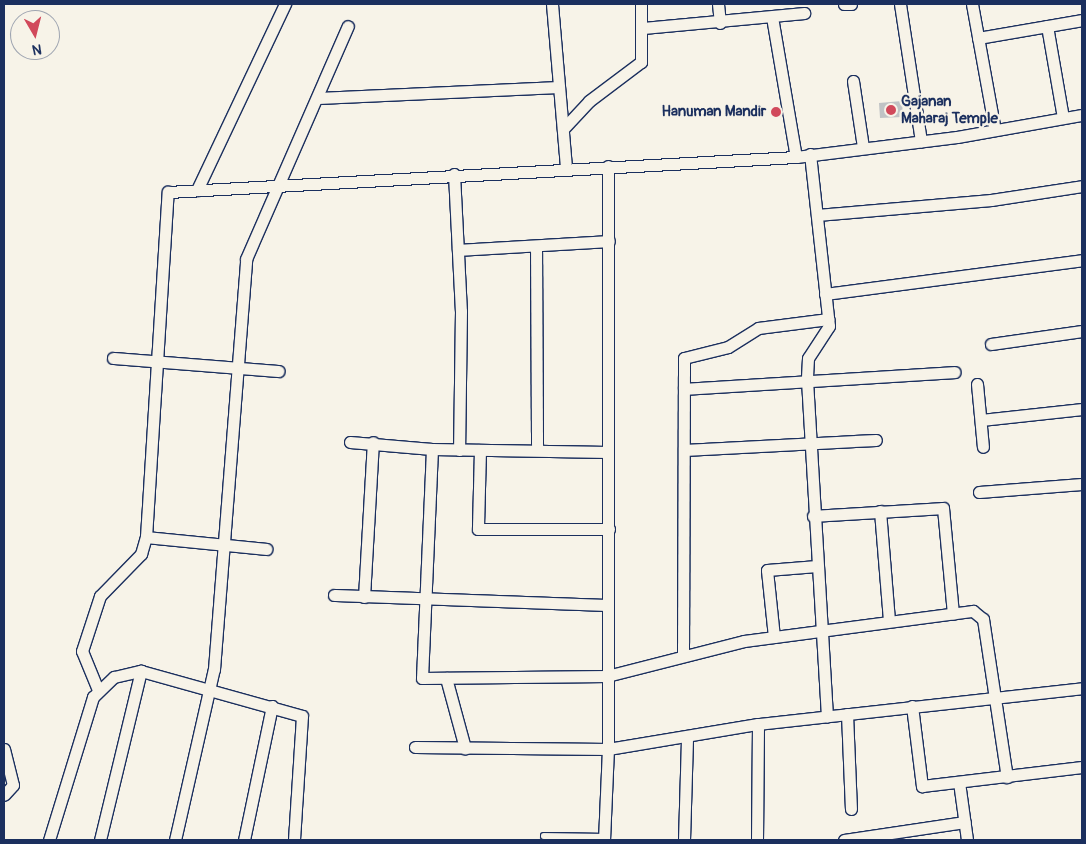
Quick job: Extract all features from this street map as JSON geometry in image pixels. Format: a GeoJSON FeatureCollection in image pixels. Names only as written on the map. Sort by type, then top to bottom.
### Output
{"type":"FeatureCollection","features":[{"type":"Feature","properties":{"kind":"street"},"geometry":{"type":"LineString","coordinates":[[197,190],[285,4]]}},
{"type":"Feature","properties":{"kind":"street"},"geometry":{"type":"LineString","coordinates":[[552,4],[566,168]]}},
{"type":"Feature","properties":{"kind":"street"},"geometry":{"type":"LineString","coordinates":[[563,129],[589,100],[641,62],[643,28],[641,4]]}},
{"type":"Feature","properties":{"kind":"street"},"geometry":{"type":"LineString","coordinates":[[718,4],[720,23]]}},
{"type":"Feature","properties":{"kind":"street"},"geometry":{"type":"LineString","coordinates":[[844,4],[851,4]]}},
{"type":"Feature","properties":{"kind":"street"},"geometry":{"type":"LineString","coordinates":[[900,4],[921,141]]}},
{"type":"Feature","properties":{"kind":"street"},"geometry":{"type":"LineString","coordinates":[[972,4],[995,130]]}},
{"type":"Feature","properties":{"kind":"street"},"geometry":{"type":"LineString","coordinates":[[643,28],[720,23],[804,13]]}},
{"type":"Feature","properties":{"kind":"street"},"geometry":{"type":"LineString","coordinates":[[772,17],[796,156]]}},
{"type":"Feature","properties":{"kind":"street"},"geometry":{"type":"LineString","coordinates":[[978,38],[1082,20]]}},
{"type":"Feature","properties":{"kind":"street"},"geometry":{"type":"LineString","coordinates":[[175,840],[210,689],[246,259],[348,26]]}},
{"type":"Feature","properties":{"kind":"street"},"geometry":{"type":"LineString","coordinates":[[1047,26],[1063,118]]}},
{"type":"Feature","properties":{"kind":"street"},"geometry":{"type":"LineString","coordinates":[[853,81],[863,147]]}},
{"type":"Feature","properties":{"kind":"street"},"geometry":{"type":"LineString","coordinates":[[318,98],[559,87]]}},
{"type":"Feature","properties":{"kind":"street"},"geometry":{"type":"LineString","coordinates":[[98,690],[82,656],[91,624],[102,591],[142,554],[146,537],[168,192],[279,184],[796,156],[921,141],[1082,115]]}},
{"type":"Feature","properties":{"kind":"street"},"geometry":{"type":"LineString","coordinates":[[810,154],[828,319],[826,333],[808,358],[807,380],[808,443],[827,716]]}},
{"type":"Feature","properties":{"kind":"street"},"geometry":{"type":"LineString","coordinates":[[604,839],[608,749],[608,166]]}},
{"type":"Feature","properties":{"kind":"street"},"geometry":{"type":"LineString","coordinates":[[454,174],[458,250],[459,450]]}},
{"type":"Feature","properties":{"kind":"street"},"geometry":{"type":"LineString","coordinates":[[817,215],[991,200],[1082,186]]}},
{"type":"Feature","properties":{"kind":"street"},"geometry":{"type":"LineString","coordinates":[[458,250],[608,241]]}},
{"type":"Feature","properties":{"kind":"street"},"geometry":{"type":"LineString","coordinates":[[536,246],[538,450]]}},
{"type":"Feature","properties":{"kind":"street"},"geometry":{"type":"LineString","coordinates":[[825,294],[1082,260]]}},
{"type":"Feature","properties":{"kind":"street"},"geometry":{"type":"LineString","coordinates":[[683,654],[684,358],[688,354],[728,347],[758,328],[828,319]]}},
{"type":"Feature","properties":{"kind":"street"},"geometry":{"type":"LineString","coordinates":[[991,344],[1082,331]]}},
{"type":"Feature","properties":{"kind":"street"},"geometry":{"type":"LineString","coordinates":[[113,358],[278,371]]}},
{"type":"Feature","properties":{"kind":"street"},"geometry":{"type":"LineString","coordinates":[[684,389],[954,372]]}},
{"type":"Feature","properties":{"kind":"street"},"geometry":{"type":"LineString","coordinates":[[977,384],[983,447]]}},
{"type":"Feature","properties":{"kind":"street"},"geometry":{"type":"LineString","coordinates":[[981,420],[1082,409]]}},
{"type":"Feature","properties":{"kind":"street"},"geometry":{"type":"LineString","coordinates":[[684,450],[876,440]]}},
{"type":"Feature","properties":{"kind":"street"},"geometry":{"type":"LineString","coordinates":[[350,442],[373,442],[432,449],[608,452]]}},
{"type":"Feature","properties":{"kind":"street"},"geometry":{"type":"LineString","coordinates":[[364,597],[373,442]]}},
{"type":"Feature","properties":{"kind":"street"},"geometry":{"type":"LineString","coordinates":[[432,449],[427,601],[422,678],[607,676],[683,654],[774,637],[973,611],[983,618],[1007,777]]}},
{"type":"Feature","properties":{"kind":"street"},"geometry":{"type":"LineString","coordinates":[[480,450],[478,529],[609,529]]}},
{"type":"Feature","properties":{"kind":"street"},"geometry":{"type":"LineString","coordinates":[[979,492],[1082,484]]}},
{"type":"Feature","properties":{"kind":"street"},"geometry":{"type":"LineString","coordinates":[[813,516],[943,508],[953,614]]}},
{"type":"Feature","properties":{"kind":"street"},"geometry":{"type":"LineString","coordinates":[[880,511],[889,621]]}},
{"type":"Feature","properties":{"kind":"street"},"geometry":{"type":"LineString","coordinates":[[146,537],[266,548]]}},
{"type":"Feature","properties":{"kind":"street"},"geometry":{"type":"LineString","coordinates":[[774,637],[767,570],[817,566]]}},
{"type":"Feature","properties":{"kind":"street"},"geometry":{"type":"LineString","coordinates":[[334,595],[427,601],[608,605]]}},
{"type":"Feature","properties":{"kind":"street"},"geometry":{"type":"LineString","coordinates":[[100,840],[141,671]]}},
{"type":"Feature","properties":{"kind":"street"},"geometry":{"type":"LineString","coordinates":[[50,840],[98,690],[123,673],[141,671],[272,706],[304,718],[294,840]]}},
{"type":"Feature","properties":{"kind":"street"},"geometry":{"type":"LineString","coordinates":[[446,678],[466,748]]}},
{"type":"Feature","properties":{"kind":"street"},"geometry":{"type":"LineString","coordinates":[[415,747],[608,749],[758,724],[996,695],[1082,688]]}},
{"type":"Feature","properties":{"kind":"street"},"geometry":{"type":"LineString","coordinates":[[244,840],[272,706]]}},
{"type":"Feature","properties":{"kind":"street"},"geometry":{"type":"LineString","coordinates":[[912,706],[922,786],[1082,768]]}},
{"type":"Feature","properties":{"kind":"street"},"geometry":{"type":"LineString","coordinates":[[847,714],[851,809]]}},
{"type":"Feature","properties":{"kind":"street"},"geometry":{"type":"LineString","coordinates":[[757,840],[758,724]]}},
{"type":"Feature","properties":{"kind":"street"},"geometry":{"type":"LineString","coordinates":[[684,840],[688,736]]}},
{"type":"Feature","properties":{"kind":"street"},"geometry":{"type":"LineString","coordinates":[[4,749],[13,785],[4,795]]}},
{"type":"Feature","properties":{"kind":"street"},"geometry":{"type":"LineString","coordinates":[[959,782],[967,840]]}},
{"type":"Feature","properties":{"kind":"street"},"geometry":{"type":"LineString","coordinates":[[844,840],[904,836],[965,822]]}},
{"type":"Feature","properties":{"kind":"lane"},"geometry":{"type":"LineString","coordinates":[[544,836],[604,839]]}},
{"type":"Feature","properties":{"kind":"building","name":"Gajanan Maharaj Temple"},"geometry":{"type":"Polygon","coordinates":[[[902,101],[903,117],[880,118],[879,103],[902,101]]]}},
{"type":"Feature","properties":{"kind":"place","name":"Gajanan Maharaj Temple"},"geometry":{"type":"Point","coordinates":[891,110]}},
{"type":"Feature","properties":{"kind":"place","name":"Hanuman Mandir"},"geometry":{"type":"Point","coordinates":[776,112]}}]}
